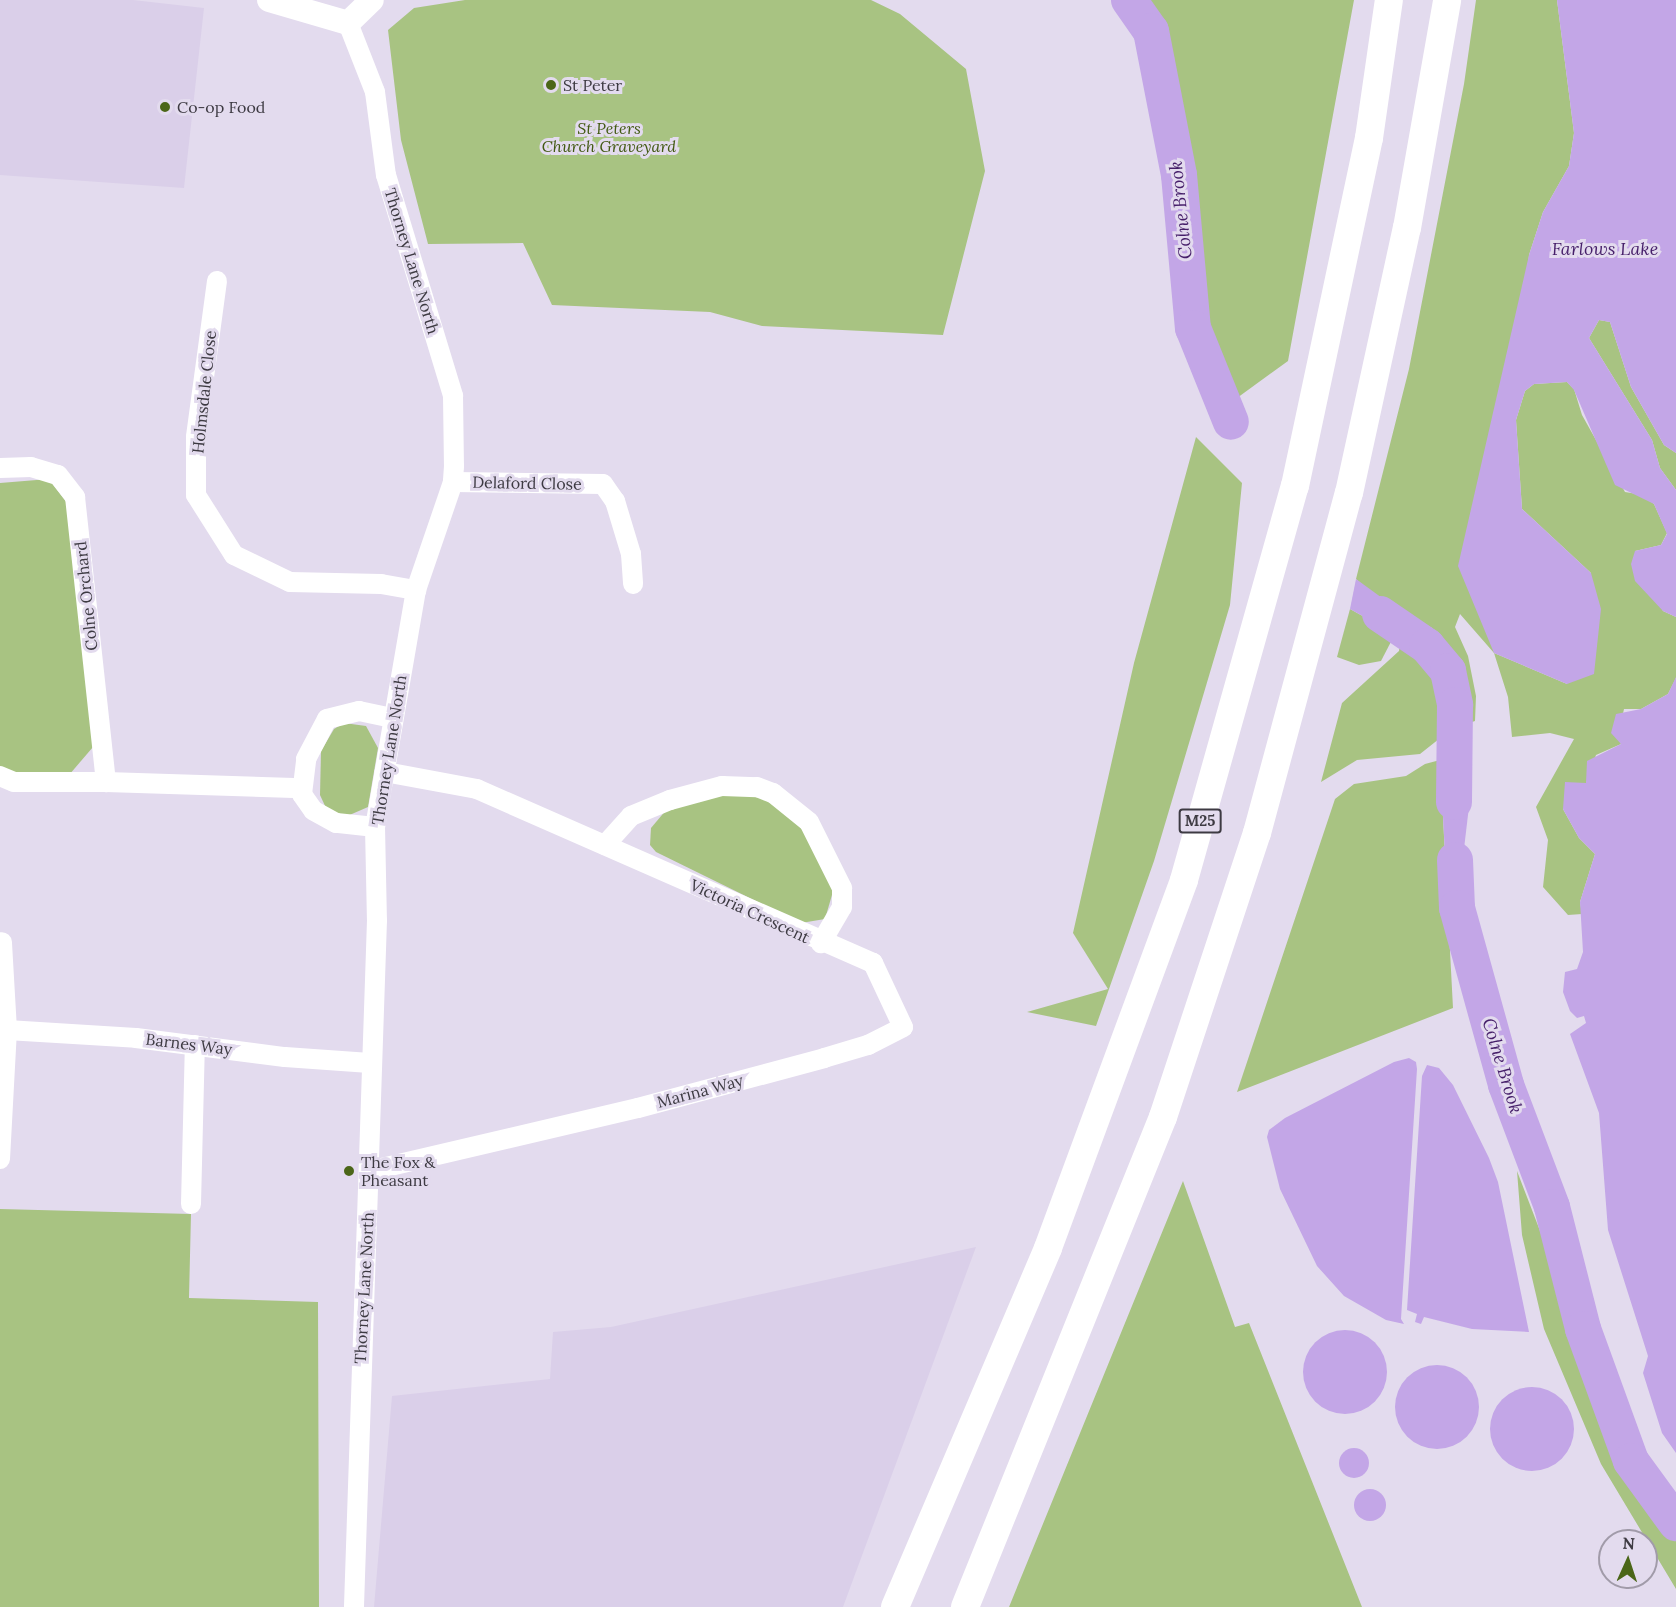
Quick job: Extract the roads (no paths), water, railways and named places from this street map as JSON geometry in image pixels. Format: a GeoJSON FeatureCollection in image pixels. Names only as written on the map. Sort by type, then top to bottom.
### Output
{"type":"FeatureCollection","features":[{"type":"Feature","properties":{"kind":"highway","name":"M25"},"geometry":{"type":"LineString","coordinates":[[895,1607],[1048,1248],[1184,880],[1295,486],[1369,138],[1389,0]]}},
{"type":"Feature","properties":{"kind":"highway"},"geometry":{"type":"LineString","coordinates":[[966,1607],[1163,1117],[1257,833],[1350,493],[1407,228],[1447,0]]}},
{"type":"Feature","properties":{"kind":"main road"},"geometry":{"type":"LineString","coordinates":[[269,0],[348,24],[372,0]]}},
{"type":"Feature","properties":{"kind":"street","name":"Thorney Lane North"},"geometry":{"type":"LineString","coordinates":[[348,24],[375,92],[386,175],[453,396],[453,482],[416,591],[375,827],[377,920],[370,1063],[369,1171],[354,1607]]}},
{"type":"Feature","properties":{"kind":"street","name":"Holmsdale Close"},"geometry":{"type":"LineString","coordinates":[[217,281],[196,437],[196,495],[234,555],[290,582],[381,584],[416,591]]}},
{"type":"Feature","properties":{"kind":"street","name":"Colne Orchard"},"geometry":{"type":"LineString","coordinates":[[0,468],[31,466],[58,475],[75,496],[106,782]]}},
{"type":"Feature","properties":{"kind":"street","name":"Delaford Close"},"geometry":{"type":"LineString","coordinates":[[453,482],[603,484],[615,501],[625,533],[633,584]]}},
{"type":"Feature","properties":{"kind":"street"},"geometry":{"type":"LineString","coordinates":[[375,827],[336,823],[313,810],[302,788],[306,759],[327,718],[359,711],[393,718]]}},
{"type":"Feature","properties":{"kind":"street","name":"Victoria Crescent"},"geometry":{"type":"LineString","coordinates":[[385,772],[477,789],[605,844],[821,943],[842,908],[842,888],[809,822],[773,793],[757,787],[722,786],[670,800],[631,816],[605,844]]}},
{"type":"Feature","properties":{"kind":"street"},"geometry":{"type":"LineString","coordinates":[[0,776],[14,782],[106,782],[302,788]]}},
{"type":"Feature","properties":{"kind":"street"},"geometry":{"type":"LineString","coordinates":[[0,1159],[7,1030],[2,942]]}},
{"type":"Feature","properties":{"kind":"street","name":"Marina Way"},"geometry":{"type":"LineString","coordinates":[[369,1171],[638,1108],[791,1067],[868,1045],[903,1027],[873,963],[821,943]]}},
{"type":"Feature","properties":{"kind":"street","name":"Barnes Way"},"geometry":{"type":"LineString","coordinates":[[7,1030],[195,1045],[285,1058],[370,1063]]}},
{"type":"Feature","properties":{"kind":"street"},"geometry":{"type":"LineString","coordinates":[[191,1204],[195,1045]]}},
{"type":"Feature","properties":{"kind":"water","name":"Farlows Lake"},"geometry":{"type":"Polygon","coordinates":[[[1557,0],[1676,0],[1676,453],[1664,445],[1631,387],[1610,322],[1599,320],[1589,338],[1652,440],[1660,468],[1676,490],[1676,617],[1663,611],[1635,581],[1631,564],[1635,551],[1661,545],[1667,534],[1654,504],[1615,485],[1574,390],[1567,382],[1534,384],[1525,391],[1516,420],[1522,509],[1591,573],[1601,609],[1594,674],[1567,684],[1494,653],[1458,566],[1529,255],[1543,212],[1569,166],[1574,133],[1557,0]]]}},
{"type":"Feature","properties":{"kind":"water"},"geometry":{"type":"Polygon","coordinates":[[[1356,579],[1400,611],[1395,634],[1350,609],[1356,579]]]}},
{"type":"Feature","properties":{"kind":"water"},"geometry":{"type":"Polygon","coordinates":[[[1405,614],[1431,628],[1460,676],[1469,723],[1444,735],[1444,697],[1426,656],[1401,636],[1405,614]]]}},
{"type":"Feature","properties":{"kind":"water"},"geometry":{"type":"Polygon","coordinates":[[[1676,677],[1676,1453],[1662,1433],[1643,1373],[1648,1356],[1608,1230],[1599,1113],[1570,1034],[1586,1023],[1584,1016],[1577,1018],[1570,1011],[1563,992],[1565,972],[1577,969],[1583,952],[1580,902],[1595,854],[1579,838],[1563,809],[1565,782],[1586,783],[1587,761],[1621,744],[1611,733],[1616,714],[1641,709],[1668,694],[1676,677]]]}},
{"type":"Feature","properties":{"kind":"water"},"geometry":{"type":"Polygon","coordinates":[[[1469,745],[1472,781],[1457,908],[1446,873],[1440,760],[1469,745]]]}},
{"type":"Feature","properties":{"kind":"water"},"geometry":{"type":"Polygon","coordinates":[[[1409,1058],[1416,1062],[1417,1069],[1401,1319],[1404,1324],[1386,1320],[1344,1296],[1317,1266],[1280,1189],[1267,1137],[1269,1130],[1285,1118],[1394,1062],[1409,1058]]]}},
{"type":"Feature","properties":{"kind":"water"},"geometry":{"type":"Polygon","coordinates":[[[1427,1065],[1439,1068],[1453,1085],[1489,1158],[1498,1182],[1529,1332],[1472,1329],[1424,1317],[1421,1324],[1415,1322],[1417,1314],[1407,1310],[1422,1076],[1427,1065]]]}},
{"type":"Feature","properties":{"kind":"water"},"geometry":{"type":"Polygon","coordinates":[[[1345,1330],[1361,1333],[1375,1342],[1384,1356],[1387,1372],[1384,1388],[1375,1402],[1361,1411],[1345,1414],[1329,1411],[1315,1402],[1306,1388],[1303,1372],[1306,1356],[1315,1342],[1329,1333],[1345,1330]]]}},
{"type":"Feature","properties":{"kind":"water"},"geometry":{"type":"Polygon","coordinates":[[[1437,1365],[1453,1368],[1467,1377],[1476,1391],[1479,1407],[1476,1423],[1467,1437],[1453,1446],[1437,1449],[1421,1446],[1407,1437],[1398,1423],[1395,1407],[1398,1391],[1407,1377],[1421,1368],[1437,1365]]]}},
{"type":"Feature","properties":{"kind":"water"},"geometry":{"type":"Polygon","coordinates":[[[1532,1387],[1548,1390],[1562,1399],[1571,1413],[1574,1429],[1571,1445],[1562,1459],[1548,1468],[1532,1471],[1516,1468],[1502,1459],[1493,1445],[1490,1429],[1493,1413],[1502,1399],[1516,1390],[1532,1387]]]}},
{"type":"Feature","properties":{"kind":"water"},"geometry":{"type":"Polygon","coordinates":[[[1354,1448],[1365,1452],[1369,1463],[1365,1474],[1354,1478],[1343,1474],[1339,1463],[1343,1452],[1354,1448]]]}},
{"type":"Feature","properties":{"kind":"water"},"geometry":{"type":"Polygon","coordinates":[[[1370,1489],[1381,1494],[1386,1505],[1381,1516],[1370,1521],[1359,1516],[1354,1505],[1359,1494],[1370,1489]]]}},
{"type":"Feature","properties":{"kind":"waterway","name":"Colne Brook"},"geometry":{"type":"LineString","coordinates":[[1129,0],[1151,31],[1179,175],[1193,328],[1231,422]]}},
{"type":"Feature","properties":{"kind":"waterway","name":"Colne Brook"},"geometry":{"type":"LineString","coordinates":[[1380,614],[1427,646],[1448,671],[1455,705],[1454,802]]}},
{"type":"Feature","properties":{"kind":"waterway","name":"Colne Brook"},"geometry":{"type":"LineString","coordinates":[[1455,860],[1457,908],[1506,1085],[1552,1207],[1583,1329],[1631,1461],[1676,1523]]}},
{"type":"Feature","properties":{"kind":"place","name":"St Peter"},"geometry":{"type":"Point","coordinates":[551,85]}},
{"type":"Feature","properties":{"kind":"place","name":"Co-op Food"},"geometry":{"type":"Point","coordinates":[165,107]}},
{"type":"Feature","properties":{"kind":"place","name":"The Fox & Pheasant"},"geometry":{"type":"Point","coordinates":[349,1171]}},
{"type":"Feature","properties":{"kind":"park label","name":"St Peters Church Graveyard"},"geometry":{"type":"Point","coordinates":[609,137]}}]}
